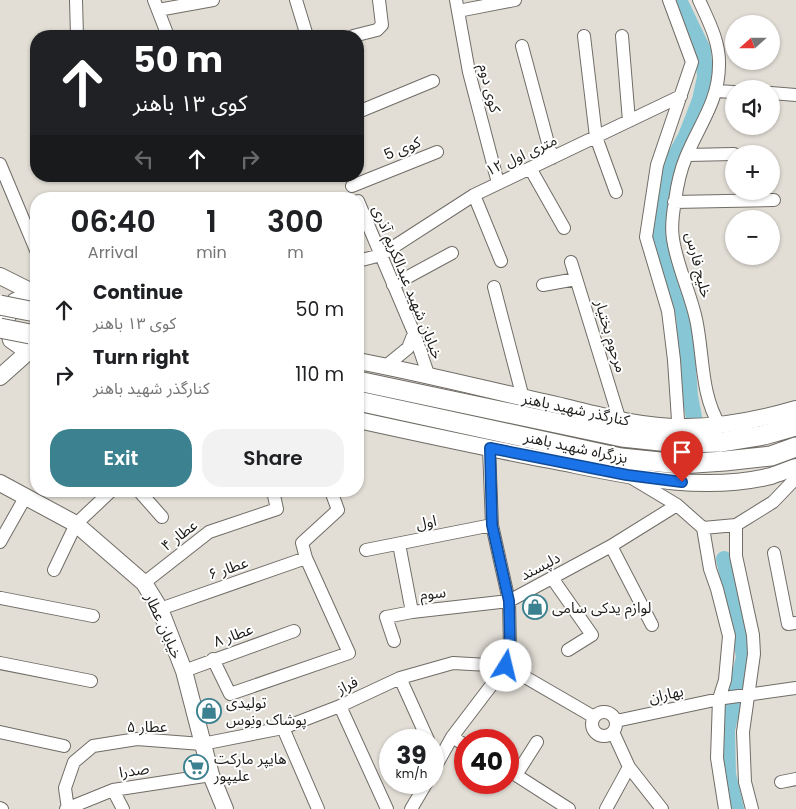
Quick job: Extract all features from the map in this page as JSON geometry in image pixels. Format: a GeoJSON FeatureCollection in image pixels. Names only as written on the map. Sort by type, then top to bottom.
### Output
{"type":"FeatureCollection","features":[{"type":"Feature","properties":{"kind":"highway"},"geometry":{"type":"LineString","coordinates":[[0,305],[30,312]]}},
{"type":"Feature","properties":{"kind":"highway"},"geometry":{"type":"LineString","coordinates":[[0,328],[30,343]]}},
{"type":"Feature","properties":{"kind":"highway","name":"بزرگراه شهید باهنر"},"geometry":{"type":"LineString","coordinates":[[364,382],[622,437],[679,435],[722,442],[764,435],[796,426]]}},
{"type":"Feature","properties":{"kind":"highway","name":"بزرگراه شهید باهنر"},"geometry":{"type":"LineString","coordinates":[[364,402],[621,458],[680,464],[771,456],[796,447]]}},
{"type":"Feature","properties":{"kind":"main road"},"geometry":{"type":"LineString","coordinates":[[0,276],[30,291]]}},
{"type":"Feature","properties":{"kind":"main road"},"geometry":{"type":"LineString","coordinates":[[0,285],[30,292]]}},
{"type":"Feature","properties":{"kind":"main road"},"geometry":{"type":"LineString","coordinates":[[30,295],[15,301],[6,320],[11,340],[30,344]]}},
{"type":"Feature","properties":{"kind":"main road"},"geometry":{"type":"LineString","coordinates":[[0,345],[30,344]]}},
{"type":"Feature","properties":{"kind":"main road"},"geometry":{"type":"LineString","coordinates":[[0,377],[30,346]]}},
{"type":"Feature","properties":{"kind":"main road","name":"کنارگذر شهید باهنر"},"geometry":{"type":"LineString","coordinates":[[364,362],[428,374],[679,435],[760,419],[796,409]]}},
{"type":"Feature","properties":{"kind":"main road"},"geometry":{"type":"LineString","coordinates":[[364,421],[622,474],[682,482],[728,482],[771,476],[796,467]]}},
{"type":"Feature","properties":{"kind":"main road"},"geometry":{"type":"LineString","coordinates":[[493,449],[535,438]]}},
{"type":"Feature","properties":{"kind":"main road"},"geometry":{"type":"LineString","coordinates":[[571,448],[622,474]]}},
{"type":"Feature","properties":{"kind":"main road","name":"خیابان عطار"},"geometry":{"type":"LineString","coordinates":[[0,483],[76,524],[144,583],[160,609],[184,671],[211,775],[225,809]]}},
{"type":"Feature","properties":{"kind":"street"},"geometry":{"type":"LineString","coordinates":[[76,0],[77,30]]}},
{"type":"Feature","properties":{"kind":"street"},"geometry":{"type":"LineString","coordinates":[[166,30],[156,5],[213,0]]}},
{"type":"Feature","properties":{"kind":"street"},"geometry":{"type":"LineString","coordinates":[[296,0],[305,30]]}},
{"type":"Feature","properties":{"kind":"street"},"geometry":{"type":"LineString","coordinates":[[364,33],[377,30],[382,25],[378,0]]}},
{"type":"Feature","properties":{"kind":"street"},"geometry":{"type":"LineString","coordinates":[[457,5],[515,0]]}},
{"type":"Feature","properties":{"kind":"street"},"geometry":{"type":"LineString","coordinates":[[669,0],[692,62],[657,165],[646,237],[668,311],[674,360],[679,435]]}},
{"type":"Feature","properties":{"kind":"street","name":"خلیج فارس"},"geometry":{"type":"LineString","coordinates":[[699,0],[714,32],[719,64],[716,91],[711,108],[687,155],[680,174],[674,202],[673,238],[696,320],[702,374],[711,412],[720,426]]}},
{"type":"Feature","properties":{"kind":"street","name":"کوی دوم"},"geometry":{"type":"LineString","coordinates":[[457,5],[469,72],[498,183]]}},
{"type":"Feature","properties":{"kind":"street"},"geometry":{"type":"LineString","coordinates":[[584,36],[596,137],[616,192]]}},
{"type":"Feature","properties":{"kind":"street"},"geometry":{"type":"LineString","coordinates":[[622,36],[629,121]]}},
{"type":"Feature","properties":{"kind":"street"},"geometry":{"type":"LineString","coordinates":[[522,46],[552,158]]}},
{"type":"Feature","properties":{"kind":"street"},"geometry":{"type":"LineString","coordinates":[[364,110],[433,81]]}},
{"type":"Feature","properties":{"kind":"street"},"geometry":{"type":"LineString","coordinates":[[716,91],[725,92]]}},
{"type":"Feature","properties":{"kind":"street"},"geometry":{"type":"LineString","coordinates":[[780,94],[796,95]]}},
{"type":"Feature","properties":{"kind":"street","name":"۱۲ متری اول"},"geometry":{"type":"LineString","coordinates":[[364,259],[381,255],[474,194],[681,96]]}},
{"type":"Feature","properties":{"kind":"street","name":"کوی 5"},"geometry":{"type":"LineString","coordinates":[[364,176],[437,152]]}},
{"type":"Feature","properties":{"kind":"street"},"geometry":{"type":"LineString","coordinates":[[687,155],[725,154]]}},
{"type":"Feature","properties":{"kind":"street"},"geometry":{"type":"LineString","coordinates":[[0,164],[30,236]]}},
{"type":"Feature","properties":{"kind":"street"},"geometry":{"type":"LineString","coordinates":[[530,168],[564,228]]}},
{"type":"Feature","properties":{"kind":"street"},"geometry":{"type":"LineString","coordinates":[[474,194],[501,261]]}},
{"type":"Feature","properties":{"kind":"street"},"geometry":{"type":"LineString","coordinates":[[674,202],[774,200]]}},
{"type":"Feature","properties":{"kind":"street","name":"خیابان شهید عبدالکریم آذری"},"geometry":{"type":"LineString","coordinates":[[364,216],[414,333],[428,374]]}},
{"type":"Feature","properties":{"kind":"street"},"geometry":{"type":"LineString","coordinates":[[392,285],[452,253]]}},
{"type":"Feature","properties":{"kind":"street","name":"مرحوم بختیار"},"geometry":{"type":"LineString","coordinates":[[571,262],[620,421]]}},
{"type":"Feature","properties":{"kind":"street"},"geometry":{"type":"LineString","coordinates":[[542,286],[576,279]]}},
{"type":"Feature","properties":{"kind":"street"},"geometry":{"type":"LineString","coordinates":[[494,287],[523,398]]}},
{"type":"Feature","properties":{"kind":"street"},"geometry":{"type":"LineString","coordinates":[[386,366],[408,348],[414,333]]}},
{"type":"Feature","properties":{"kind":"street"},"geometry":{"type":"LineString","coordinates":[[444,752],[452,737],[506,666],[510,648],[509,601],[492,525],[493,449]]}},
{"type":"Feature","properties":{"kind":"street"},"geometry":{"type":"LineString","coordinates":[[622,474],[677,505],[703,528],[710,569],[718,589],[730,636],[721,699],[717,758],[725,809]]}},
{"type":"Feature","properties":{"kind":"street"},"geometry":{"type":"LineString","coordinates":[[703,528],[736,525],[773,502],[796,478]]}},
{"type":"Feature","properties":{"kind":"street"},"geometry":{"type":"LineString","coordinates":[[0,542],[26,496]]}},
{"type":"Feature","properties":{"kind":"street"},"geometry":{"type":"LineString","coordinates":[[54,570],[76,524],[105,497]]}},
{"type":"Feature","properties":{"kind":"street"},"geometry":{"type":"LineString","coordinates":[[144,497],[162,517]]}},
{"type":"Feature","properties":{"kind":"street","name":"عطار ۴"},"geometry":{"type":"LineString","coordinates":[[144,583],[209,532],[278,509],[275,497]]}},
{"type":"Feature","properties":{"kind":"street"},"geometry":{"type":"LineString","coordinates":[[213,659],[230,694],[349,653],[306,558],[302,543],[338,510],[333,497]]}},
{"type":"Feature","properties":{"kind":"street","name":"دلپسند"},"geometry":{"type":"LineString","coordinates":[[509,601],[611,546],[677,505]]}},
{"type":"Feature","properties":{"kind":"street","name":"اول"},"geometry":{"type":"LineString","coordinates":[[366,550],[492,525]]}},
{"type":"Feature","properties":{"kind":"street"},"geometry":{"type":"LineString","coordinates":[[736,525],[736,556],[753,635],[754,654],[746,696],[743,732],[745,782],[752,809]]}},
{"type":"Feature","properties":{"kind":"street"},"geometry":{"type":"LineString","coordinates":[[399,544],[412,612]]}},
{"type":"Feature","properties":{"kind":"street"},"geometry":{"type":"LineString","coordinates":[[611,546],[652,625]]}},
{"type":"Feature","properties":{"kind":"street"},"geometry":{"type":"LineString","coordinates":[[774,553],[788,624],[796,623]]}},
{"type":"Feature","properties":{"kind":"street","name":"عطار ۶"},"geometry":{"type":"LineString","coordinates":[[160,609],[306,558]]}},
{"type":"Feature","properties":{"kind":"street"},"geometry":{"type":"LineString","coordinates":[[552,578],[592,635],[568,650]]}},
{"type":"Feature","properties":{"kind":"street"},"geometry":{"type":"LineString","coordinates":[[0,599],[93,616]]}},
{"type":"Feature","properties":{"kind":"street","name":"سوم"},"geometry":{"type":"LineString","coordinates":[[394,641],[386,617],[412,612],[509,601]]}},
{"type":"Feature","properties":{"kind":"street","name":"عطار ۸"},"geometry":{"type":"LineString","coordinates":[[184,671],[294,631]]}},
{"type":"Feature","properties":{"kind":"street"},"geometry":{"type":"LineString","coordinates":[[0,663],[91,681]]}},
{"type":"Feature","properties":{"kind":"street","name":"فراز"},"geometry":{"type":"LineString","coordinates":[[202,744],[282,728],[340,706],[400,678],[453,663],[506,666]]}},
{"type":"Feature","properties":{"kind":"street"},"geometry":{"type":"LineString","coordinates":[[506,666],[594,716]]}},
{"type":"Feature","properties":{"kind":"street"},"geometry":{"type":"LineString","coordinates":[[400,678],[423,729]]}},
{"type":"Feature","properties":{"kind":"street"},"geometry":{"type":"LineString","coordinates":[[746,696],[796,688]]}},
{"type":"Feature","properties":{"kind":"street","name":"بهاران"},"geometry":{"type":"LineString","coordinates":[[615,726],[721,699],[746,696]]}},
{"type":"Feature","properties":{"kind":"street"},"geometry":{"type":"LineString","coordinates":[[340,706],[387,809]]}},
{"type":"Feature","properties":{"kind":"street"},"geometry":{"type":"LineString","coordinates":[[615,726],[610,734],[602,736],[595,732],[592,724],[594,716],[600,712],[608,712],[615,726],[629,767],[662,809]]}},
{"type":"Feature","properties":{"kind":"street"},"geometry":{"type":"LineString","coordinates":[[282,728],[318,809]]}},
{"type":"Feature","properties":{"kind":"street"},"geometry":{"type":"LineString","coordinates":[[0,732],[64,746]]}},
{"type":"Feature","properties":{"kind":"street","name":"عطار ۵"},"geometry":{"type":"LineString","coordinates":[[67,809],[65,788],[74,762],[93,746],[137,739],[202,744]]}},
{"type":"Feature","properties":{"kind":"street"},"geometry":{"type":"LineString","coordinates":[[519,764],[537,742]]}},
{"type":"Feature","properties":{"kind":"street"},"geometry":{"type":"LineString","coordinates":[[606,809],[629,767]]}},
{"type":"Feature","properties":{"kind":"street","name":"صدرا"},"geometry":{"type":"LineString","coordinates":[[67,809],[114,790],[211,775]]}},
{"type":"Feature","properties":{"kind":"street"},"geometry":{"type":"LineString","coordinates":[[519,777],[569,809]]}},
{"type":"Feature","properties":{"kind":"street"},"geometry":{"type":"LineString","coordinates":[[781,782],[796,779]]}},
{"type":"Feature","properties":{"kind":"street"},"geometry":{"type":"LineString","coordinates":[[114,790],[123,809]]}},
{"type":"Feature","properties":{"kind":"street"},"geometry":{"type":"LineString","coordinates":[[416,807],[422,794]]}},
{"type":"Feature","properties":{"kind":"waterway"},"geometry":{"type":"LineString","coordinates":[[679,0],[703,50],[705,77],[700,100],[686,136],[669,167],[660,240],[684,316],[690,396],[695,423]]}},
{"type":"Feature","properties":{"kind":"waterway"},"geometry":{"type":"LineString","coordinates":[[724,559],[744,657],[727,730],[728,774],[736,809]]}},
{"type":"Feature","properties":{"kind":"place","name":"لوازم یدکی سامی"},"geometry":{"type":"Point","coordinates":[535,607]}},
{"type":"Feature","properties":{"kind":"place","name":"تولیدی پوشاک ونوس"},"geometry":{"type":"Point","coordinates":[209,711]}},
{"type":"Feature","properties":{"kind":"place","name":"هایپر مارکت علیپور"},"geometry":{"type":"Point","coordinates":[196,767]}},
{"type":"Feature","properties":{"kind":"route"},"geometry":{"type":"LineString","coordinates":[[506,666],[510,648],[509,601],[492,525],[490,448],[627,475],[682,482]]}}]}
